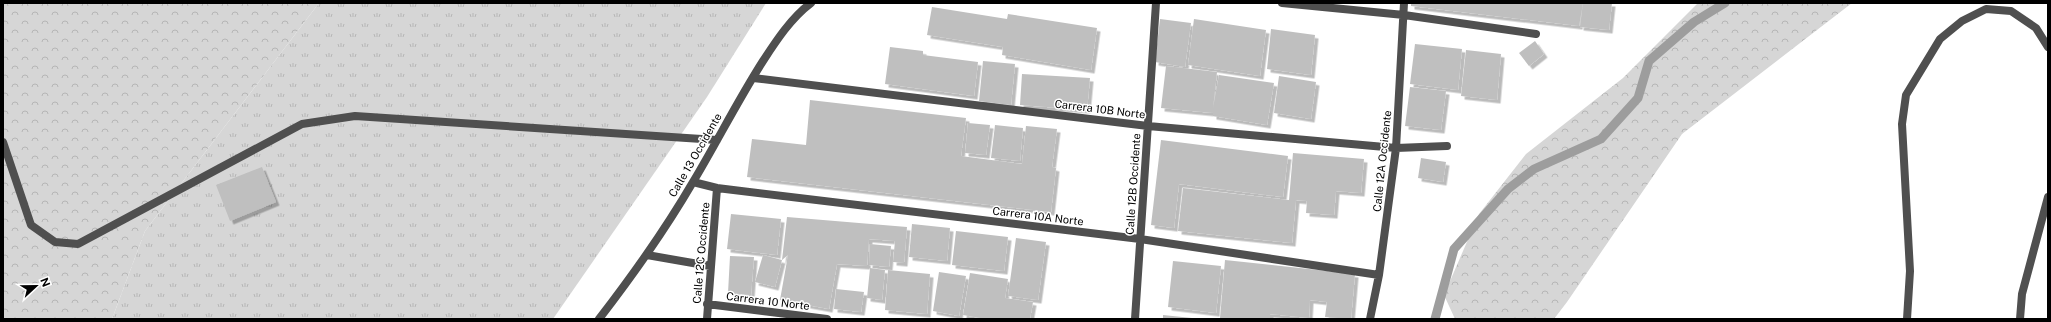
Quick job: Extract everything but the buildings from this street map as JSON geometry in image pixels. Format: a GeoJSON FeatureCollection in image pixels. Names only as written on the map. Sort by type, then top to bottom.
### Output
{"type":"FeatureCollection","features":[{"type":"Feature","properties":{"kind":"street","name":"Calle 13 Occidente"},"geometry":{"type":"LineString","coordinates":[[599,319],[647,255],[693,182],[753,78],[779,37],[803,8],[811,3]]}},
{"type":"Feature","properties":{"kind":"street","name":"Calle 12B Occidente"},"geometry":{"type":"LineString","coordinates":[[1135,319],[1156,3]]}},
{"type":"Feature","properties":{"kind":"street"},"geometry":{"type":"LineString","coordinates":[[1282,3],[1404,15],[1536,34]]}},
{"type":"Feature","properties":{"kind":"street","name":"Calle 12A Occidente"},"geometry":{"type":"LineString","coordinates":[[1370,319],[1379,275],[1396,148],[1404,3]]}},
{"type":"Feature","properties":{"kind":"street"},"geometry":{"type":"LineString","coordinates":[[1908,319],[1910,271],[1902,124],[1906,96],[1940,39],[1962,21],[1986,9],[2011,11],[2036,28],[2048,47]]}},
{"type":"Feature","properties":{"kind":"street","name":"Carrera 10B Norte"},"geometry":{"type":"LineString","coordinates":[[753,78],[1148,126],[1396,148],[1446,146]]}},
{"type":"Feature","properties":{"kind":"street"},"geometry":{"type":"LineString","coordinates":[[3,142],[31,225],[55,242],[78,244],[302,124],[355,116],[717,140]]}},
{"type":"Feature","properties":{"kind":"street","name":"Carrera 10A Norte"},"geometry":{"type":"LineString","coordinates":[[693,182],[717,188],[1140,239],[1379,275]]}},
{"type":"Feature","properties":{"kind":"street","name":"Calle 12C Occidente"},"geometry":{"type":"LineString","coordinates":[[707,319],[717,188]]}},
{"type":"Feature","properties":{"kind":"street"},"geometry":{"type":"LineString","coordinates":[[2020,319],[2022,294],[2048,197]]}},
{"type":"Feature","properties":{"kind":"street"},"geometry":{"type":"LineString","coordinates":[[647,255],[710,266]]}},
{"type":"Feature","properties":{"kind":"street","name":"Carrera 10 Norte"},"geometry":{"type":"LineString","coordinates":[[707,304],[826,319]]}},
{"type":"Feature","properties":{"kind":"green space"},"geometry":{"type":"Polygon","coordinates":[[[3,3],[319,3],[145,231],[112,319],[3,319],[3,3]]]}},
{"type":"Feature","properties":{"kind":"green space"},"geometry":{"type":"Polygon","coordinates":[[[319,3],[766,3],[707,97],[553,319],[112,319],[145,231],[319,3]]]}},
{"type":"Feature","properties":{"kind":"green space"},"geometry":{"type":"Polygon","coordinates":[[[1698,3],[1852,3],[1682,134],[1554,319],[1455,319],[1444,295],[1479,214],[1526,154],[1623,78],[1698,3]]]}},
{"type":"Feature","properties":{"kind":"waterway"},"geometry":{"type":"LineString","coordinates":[[1435,319],[1454,249],[1508,189],[1534,169],[1601,139],[1638,98],[1649,61],[1694,22],[1725,3]]}}]}
